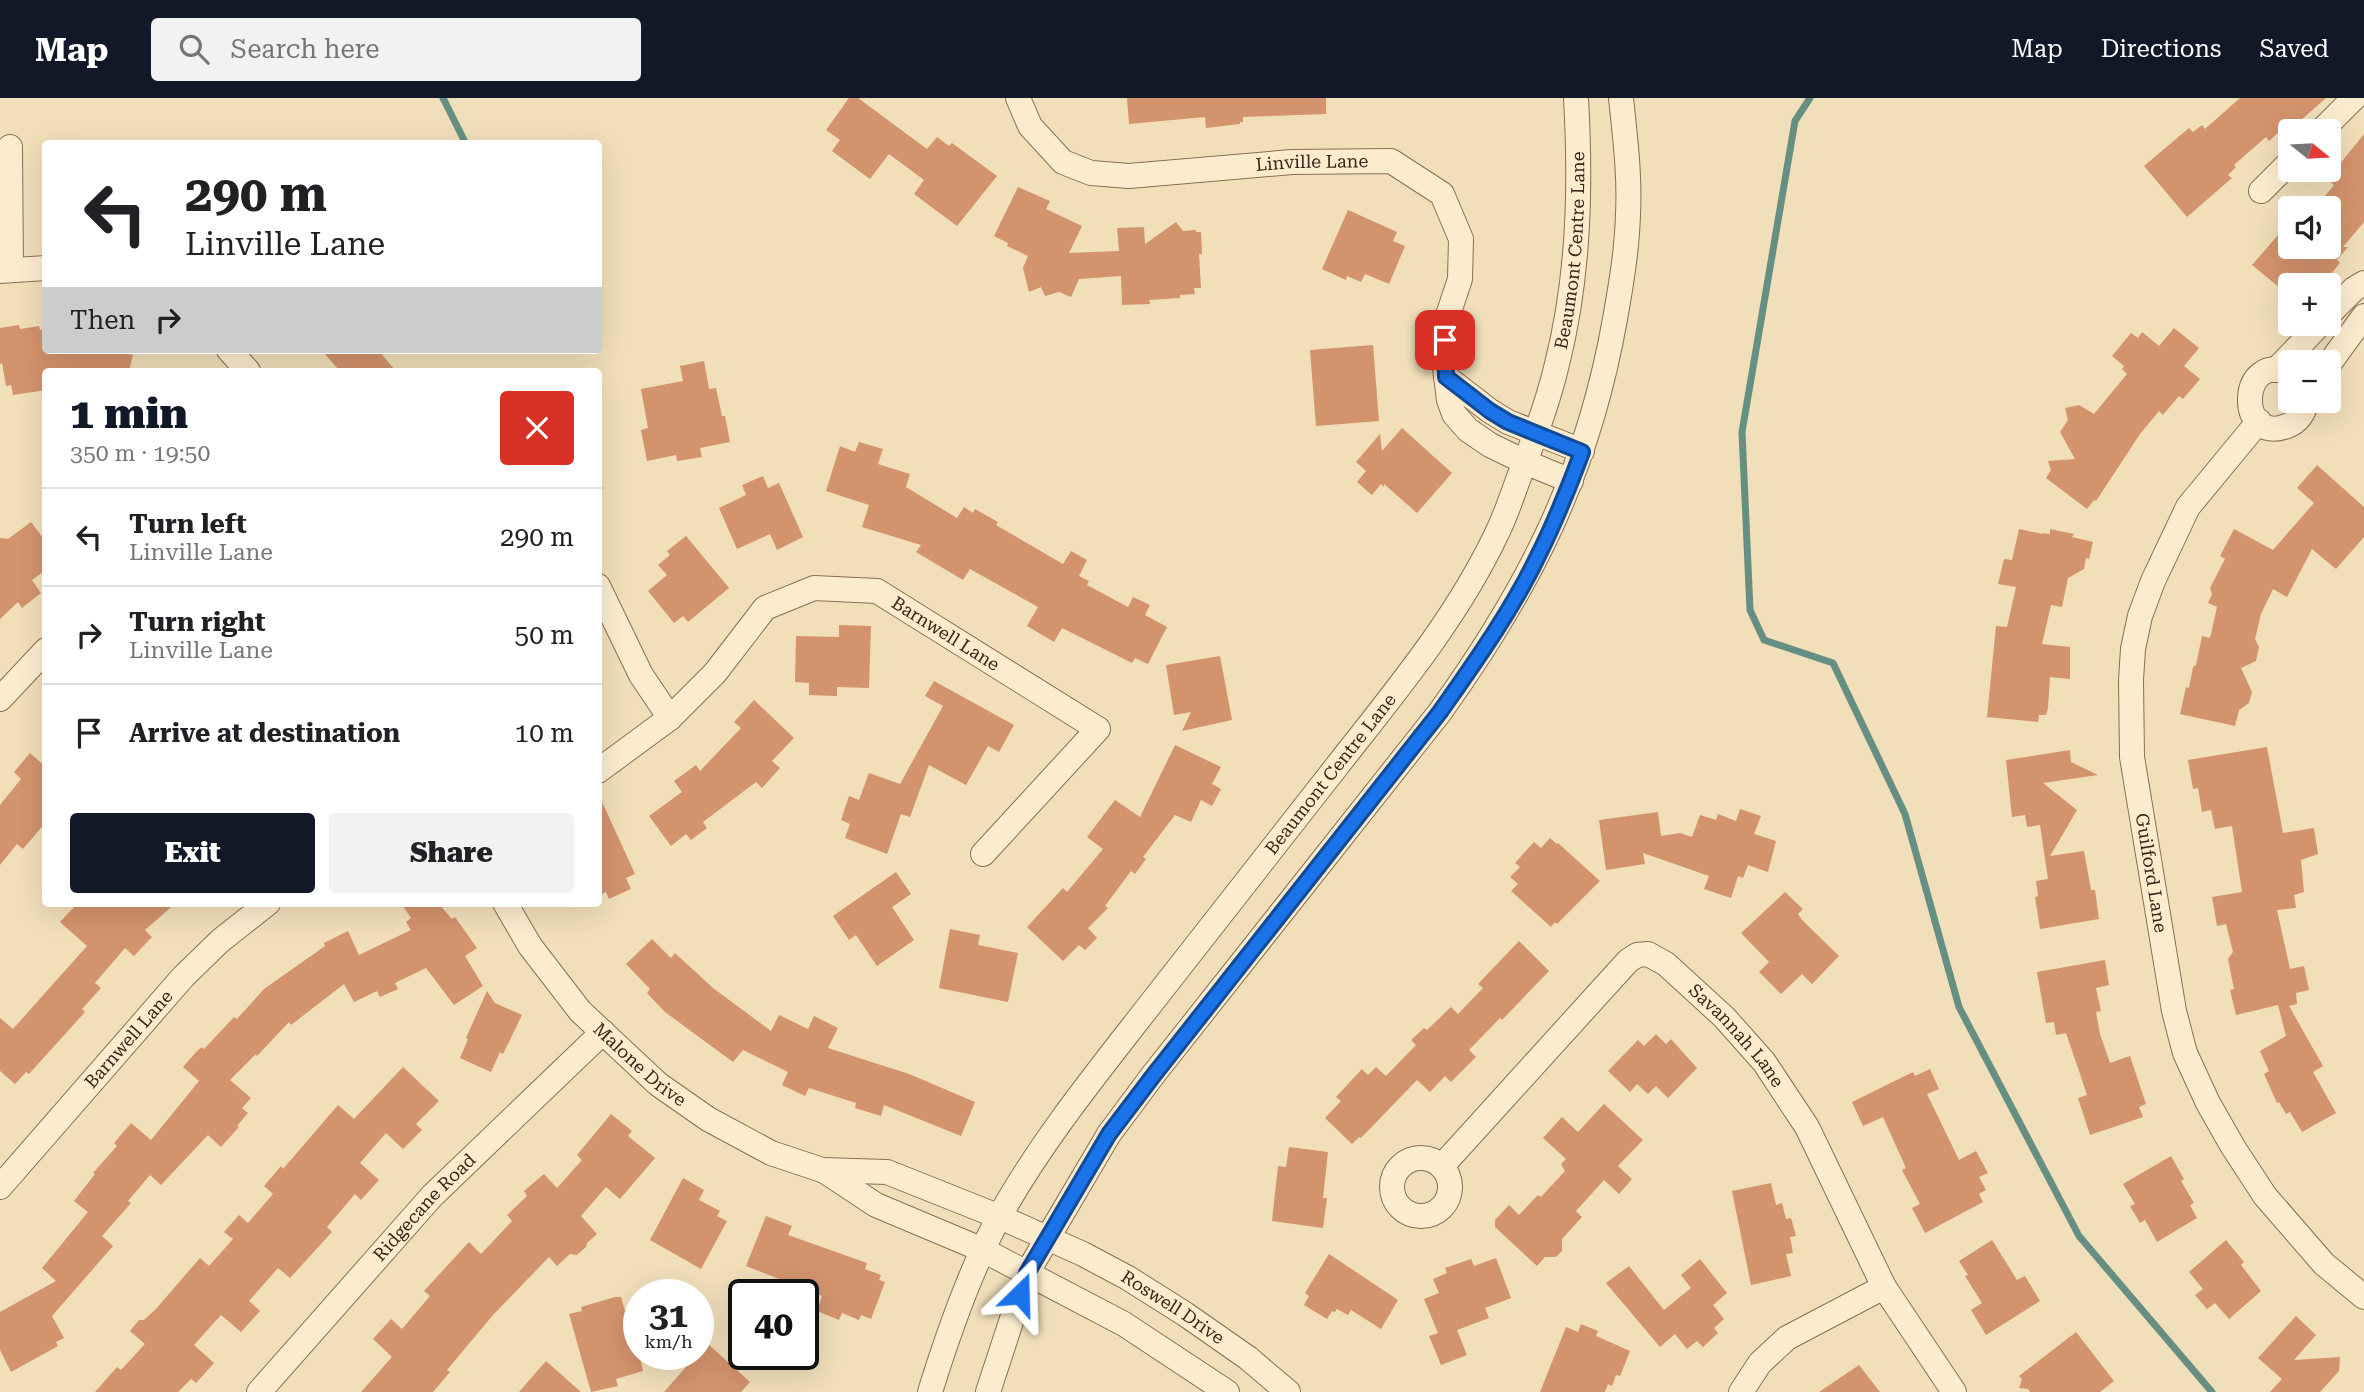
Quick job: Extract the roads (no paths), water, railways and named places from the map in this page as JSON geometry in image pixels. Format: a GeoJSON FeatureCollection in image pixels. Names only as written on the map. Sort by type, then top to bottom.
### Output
{"type":"FeatureCollection","features":[{"type":"Feature","properties":{"kind":"street","name":"Linville Lane"},"geometry":{"type":"LineString","coordinates":[[1018,98],[1030,127],[1063,162],[1091,173],[1129,176],[1292,162],[1391,161],[1442,194],[1461,239],[1460,279],[1447,321],[1444,360],[1454,414],[1468,430],[1490,445],[1571,481]]}},
{"type":"Feature","properties":{"kind":"street","name":"Beaumont Centre Lane"},"geometry":{"type":"LineString","coordinates":[[930,1392],[983,1250],[1034,1161],[1103,1065],[1392,695],[1469,585],[1497,533],[1536,435],[1558,363],[1569,304],[1578,227],[1580,159],[1576,98]]}},
{"type":"Feature","properties":{"kind":"street"},"geometry":{"type":"LineString","coordinates":[[988,1392],[1027,1273],[1116,1124],[1349,829],[1477,661],[1537,558],[1582,452],[1605,373],[1624,271],[1629,214],[1621,98]]}},
{"type":"Feature","properties":{"kind":"street"},"geometry":{"type":"LineString","coordinates":[[2333,119],[2354,98]]}},
{"type":"Feature","properties":{"kind":"street"},"geometry":{"type":"LineString","coordinates":[[10,147],[6,270],[42,268]]}},
{"type":"Feature","properties":{"kind":"street"},"geometry":{"type":"LineString","coordinates":[[2261,191],[2278,174]]}},
{"type":"Feature","properties":{"kind":"street"},"geometry":{"type":"LineString","coordinates":[[2341,302],[2364,283]]}},
{"type":"Feature","properties":{"kind":"street"},"geometry":{"type":"LineString","coordinates":[[2339,350],[2364,316]]}},
{"type":"Feature","properties":{"kind":"street"},"geometry":{"type":"LineString","coordinates":[[233,354],[245,368]]}},
{"type":"Feature","properties":{"kind":"street"},"geometry":{"type":"LineString","coordinates":[[2278,373],[2260,376],[2250,390],[2249,407],[2259,421],[2267,426],[2286,427],[2295,422],[2302,413]]}},
{"type":"Feature","properties":{"kind":"street"},"geometry":{"type":"LineString","coordinates":[[1446,377],[1508,422],[1582,452]]}},
{"type":"Feature","properties":{"kind":"street","name":"Guilford Lane"},"geometry":{"type":"LineString","coordinates":[[2259,421],[2188,507],[2144,605],[2133,649],[2132,757],[2174,1011],[2185,1053],[2208,1103],[2265,1196],[2323,1264],[2364,1297]]}},
{"type":"Feature","properties":{"kind":"street","name":"Barnwell Lane"},"geometry":{"type":"LineString","coordinates":[[602,768],[670,718],[715,673],[765,608],[814,588],[877,591],[1098,729],[983,854]]}},
{"type":"Feature","properties":{"kind":"street"},"geometry":{"type":"LineString","coordinates":[[602,594],[641,675],[670,718]]}},
{"type":"Feature","properties":{"kind":"street"},"geometry":{"type":"LineString","coordinates":[[0,699],[42,654]]}},
{"type":"Feature","properties":{"kind":"street","name":"Barnwell Lane"},"geometry":{"type":"LineString","coordinates":[[0,1187],[183,977],[227,935],[263,907]]}},
{"type":"Feature","properties":{"kind":"street","name":"Malone Drive"},"geometry":{"type":"LineString","coordinates":[[507,907],[530,946],[580,1011],[658,1084],[708,1119],[771,1153],[822,1170],[876,1205],[983,1250],[1027,1273]]}},
{"type":"Feature","properties":{"kind":"street","name":"Savannah Lane"},"geometry":{"type":"LineString","coordinates":[[1442,1166],[1586,1004],[1628,961],[1637,955],[1647,954],[1666,964],[1699,993],[1756,1053],[1777,1080],[1822,1156],[1884,1287],[1954,1392]]}},
{"type":"Feature","properties":{"kind":"street","name":"Ridgecane Road"},"geometry":{"type":"LineString","coordinates":[[259,1392],[432,1196],[603,1032]]}},
{"type":"Feature","properties":{"kind":"street","name":"Malone Drive"},"geometry":{"type":"LineString","coordinates":[[822,1170],[887,1172],[1000,1217],[1047,1239]]}},
{"type":"Feature","properties":{"kind":"street","name":"Roswell Drive"},"geometry":{"type":"LineString","coordinates":[[1047,1239],[1083,1254],[1162,1300],[1248,1358],[1288,1392]]}},
{"type":"Feature","properties":{"kind":"street"},"geometry":{"type":"LineString","coordinates":[[1027,1273],[1124,1324],[1227,1392]]}},
{"type":"Feature","properties":{"kind":"street"},"geometry":{"type":"LineString","coordinates":[[1741,1392],[1760,1363],[1787,1338],[1884,1287]]}},
{"type":"Feature","properties":{"kind":"waterway"},"geometry":{"type":"LineString","coordinates":[[443,98],[464,140]]}},
{"type":"Feature","properties":{"kind":"waterway"},"geometry":{"type":"LineString","coordinates":[[1810,98],[1795,121],[1742,432],[1750,610],[1764,640],[1833,663],[1905,814],[1959,1007],[2079,1236],[2212,1392]]}}]}
